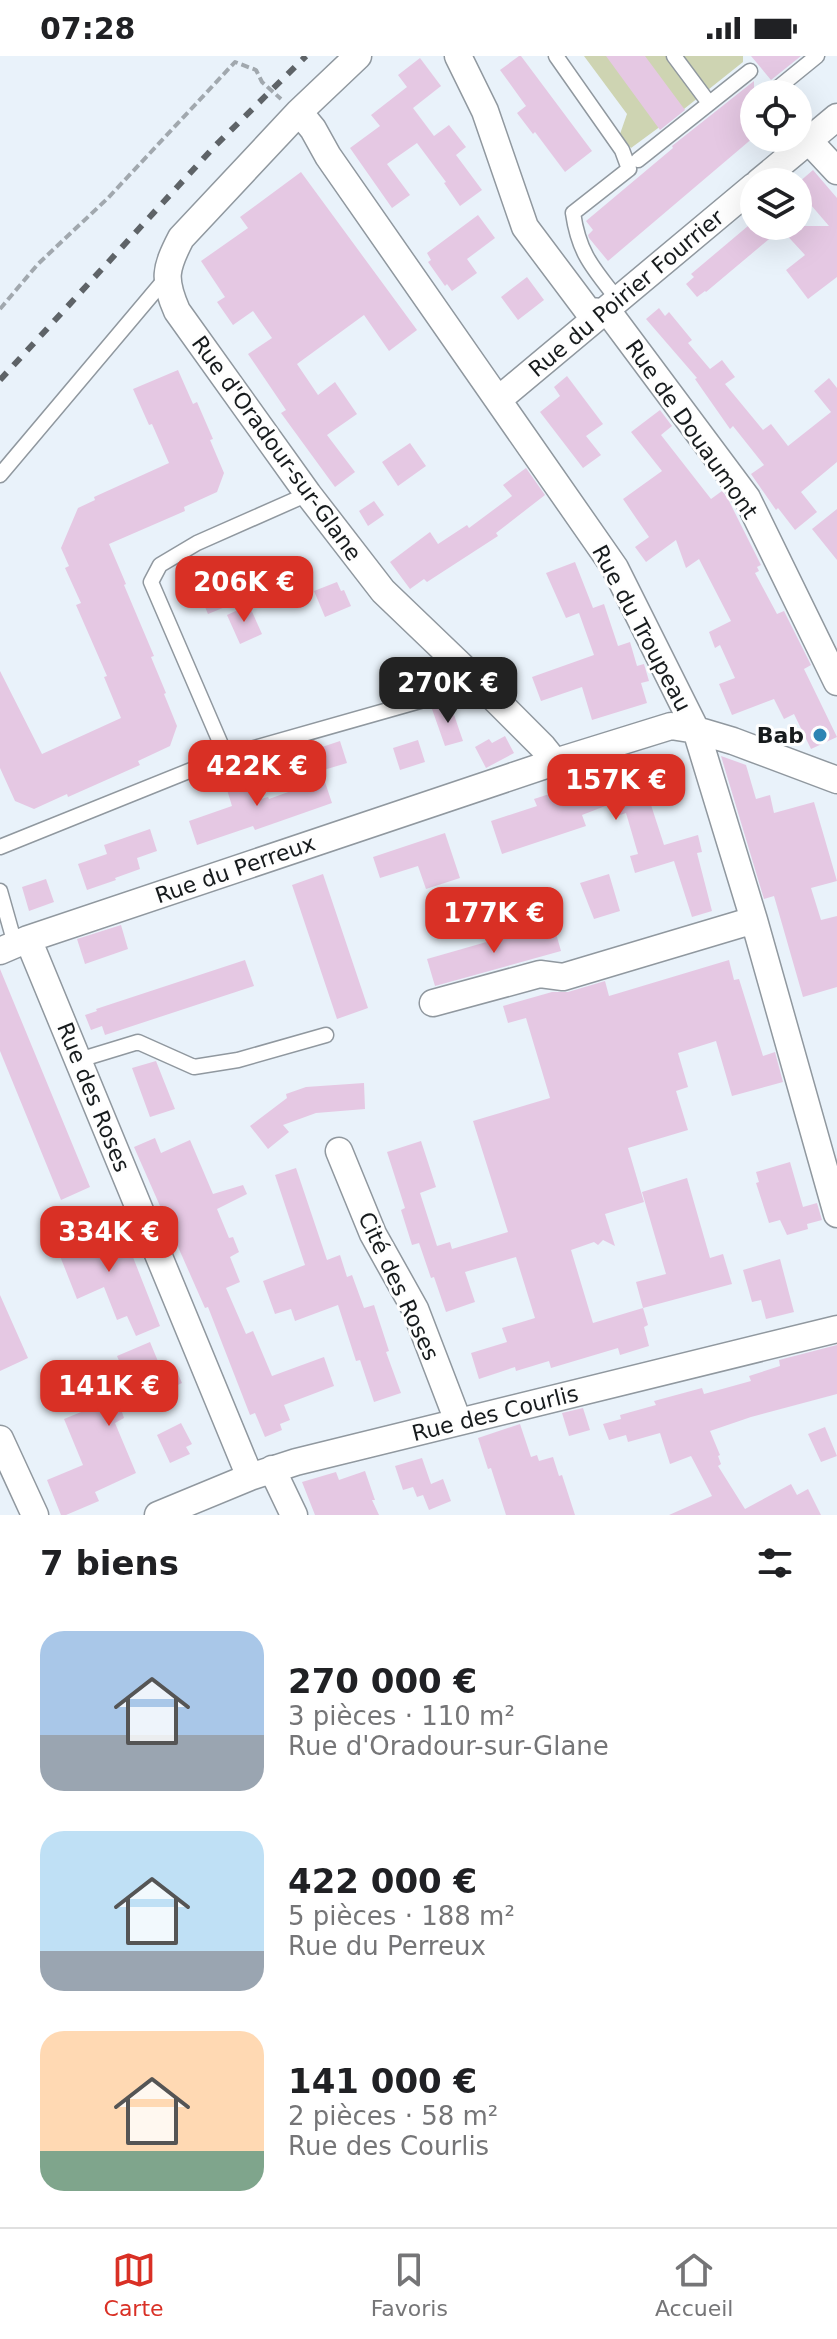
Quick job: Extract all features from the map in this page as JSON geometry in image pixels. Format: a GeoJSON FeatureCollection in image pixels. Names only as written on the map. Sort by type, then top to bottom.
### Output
{"type":"FeatureCollection","features":[{"type":"Feature","properties":{"kind":"street"},"geometry":{"type":"LineString","coordinates":[[166,278],[171,257],[181,238],[299,112],[358,56]]}},
{"type":"Feature","properties":{"kind":"street","name":"Rue de Douaumont"},"geometry":{"type":"LineString","coordinates":[[458,56],[485,111],[525,227],[588,311],[610,306],[612,317],[747,498],[837,682]]}},
{"type":"Feature","properties":{"kind":"street","name":"Rue du Troupeau"},"geometry":{"type":"LineString","coordinates":[[299,112],[615,568],[696,730],[754,920],[837,1214]]}},
{"type":"Feature","properties":{"kind":"street"},"geometry":{"type":"LineString","coordinates":[[812,137],[837,117]]}},
{"type":"Feature","properties":{"kind":"street"},"geometry":{"type":"LineString","coordinates":[[812,144],[837,171]]}},
{"type":"Feature","properties":{"kind":"street"},"geometry":{"type":"LineString","coordinates":[[775,168],[794,152]]}},
{"type":"Feature","properties":{"kind":"street","name":"Rue du Poirier Fourrier"},"geometry":{"type":"LineString","coordinates":[[498,400],[740,198]]}},
{"type":"Feature","properties":{"kind":"street","name":"Rue d'Oradour-sur-Glane"},"geometry":{"type":"LineString","coordinates":[[166,278],[177,311],[308,494],[383,591],[480,684],[555,762]]}},
{"type":"Feature","properties":{"kind":"street","name":"Rue du Perreux"},"geometry":{"type":"LineString","coordinates":[[14,945],[555,762],[671,726],[696,730],[835,776]]}},
{"type":"Feature","properties":{"kind":"street"},"geometry":{"type":"LineString","coordinates":[[433,1003],[540,974],[563,977],[754,920]]}},
{"type":"Feature","properties":{"kind":"street","name":"Rue des Roses"},"geometry":{"type":"LineString","coordinates":[[14,945],[79,1060],[261,1473],[294,1515]]}},
{"type":"Feature","properties":{"kind":"street","name":"Cité des Roses"},"geometry":{"type":"LineString","coordinates":[[339,1151],[373,1234],[415,1309],[458,1421]]}},
{"type":"Feature","properties":{"kind":"street","name":"Rue des Courlis"},"geometry":{"type":"LineString","coordinates":[[158,1515],[261,1473],[458,1421],[837,1329]]}},
{"type":"Feature","properties":{"kind":"street"},"geometry":{"type":"LineString","coordinates":[[0,1439],[35,1515]]}},
{"type":"Feature","properties":{"kind":"lane"},"geometry":{"type":"LineString","coordinates":[[556,56],[622,150],[629,169],[573,213],[576,235],[610,306]]}},
{"type":"Feature","properties":{"kind":"lane"},"geometry":{"type":"LineString","coordinates":[[674,56],[709,103]]}},
{"type":"Feature","properties":{"kind":"lane"},"geometry":{"type":"LineString","coordinates":[[788,80],[817,56]]}},
{"type":"Feature","properties":{"kind":"lane"},"geometry":{"type":"LineString","coordinates":[[638,160],[750,71]]}},
{"type":"Feature","properties":{"kind":"lane"},"geometry":{"type":"LineString","coordinates":[[0,475],[166,278]]}},
{"type":"Feature","properties":{"kind":"lane"},"geometry":{"type":"LineString","coordinates":[[226,756],[151,582],[160,565],[197,543],[308,494]]}},
{"type":"Feature","properties":{"kind":"lane"},"geometry":{"type":"LineString","coordinates":[[0,847],[226,756],[480,684]]}},
{"type":"Feature","properties":{"kind":"lane"},"geometry":{"type":"LineString","coordinates":[[0,891],[14,945]]}},
{"type":"Feature","properties":{"kind":"lane"},"geometry":{"type":"LineString","coordinates":[[79,1060],[138,1042],[194,1067],[238,1060],[326,1035]]}},
{"type":"Feature","properties":{"kind":"path"},"geometry":{"type":"LineString","coordinates":[[0,309],[38,264],[108,198],[235,62],[256,70],[262,82],[299,112]]}},
{"type":"Feature","properties":{"kind":"green space"},"geometry":{"type":"Polygon","coordinates":[[[584,56],[743,56],[743,62],[631,148],[620,134],[627,114],[584,56]]]}},
{"type":"Feature","properties":{"kind":"building"},"geometry":{"type":"Polygon","coordinates":[[[519,56],[592,151],[565,172],[517,113],[526,106],[500,70],[519,56]]]}},
{"type":"Feature","properties":{"kind":"building"},"geometry":{"type":"Polygon","coordinates":[[[606,56],[645,56],[685,110],[660,130],[606,56]]]}},
{"type":"Feature","properties":{"kind":"building"},"geometry":{"type":"Polygon","coordinates":[[[751,56],[801,56],[771,80],[751,56]]]}},
{"type":"Feature","properties":{"kind":"building"},"geometry":{"type":"Polygon","coordinates":[[[420,58],[441,86],[413,108],[434,136],[449,125],[466,147],[456,155],[482,190],[460,206],[417,143],[387,164],[410,195],[392,208],[350,148],[380,126],[371,115],[407,87],[398,75],[420,58]]]}},
{"type":"Feature","properties":{"kind":"building"},"geometry":{"type":"Polygon","coordinates":[[[740,92],[740,149],[608,261],[589,238],[593,230],[586,221],[740,92]]]}},
{"type":"Feature","properties":{"kind":"building"},"geometry":{"type":"Polygon","coordinates":[[[812,171],[837,198],[837,277],[808,299],[786,270],[805,255],[791,240],[812,240],[812,226],[829,226],[812,206],[812,171]]]}},
{"type":"Feature","properties":{"kind":"building"},"geometry":{"type":"Polygon","coordinates":[[[301,172],[417,330],[389,351],[364,315],[297,364],[318,395],[335,382],[357,414],[327,435],[355,472],[335,487],[281,413],[286,410],[248,354],[272,338],[253,311],[233,325],[217,302],[225,297],[201,261],[248,228],[240,217],[301,172]]]}},
{"type":"Feature","properties":{"kind":"building"},"geometry":{"type":"Polygon","coordinates":[[[478,215],[495,238],[467,259],[477,273],[452,291],[428,262],[431,260],[427,253],[478,215]]]}},
{"type":"Feature","properties":{"kind":"building"},"geometry":{"type":"Polygon","coordinates":[[[740,233],[740,240],[768,240],[697,297],[686,284],[694,277],[691,274],[740,233]]]}},
{"type":"Feature","properties":{"kind":"building"},"geometry":{"type":"Polygon","coordinates":[[[527,277],[544,300],[518,320],[501,297],[527,277]]]}},
{"type":"Feature","properties":{"kind":"building"},"geometry":{"type":"Polygon","coordinates":[[[659,308],[665,316],[669,312],[692,340],[688,343],[710,369],[722,360],[735,377],[725,384],[763,430],[771,424],[788,446],[831,412],[814,391],[829,378],[837,388],[837,462],[801,492],[817,512],[795,530],[778,508],[776,510],[751,474],[764,465],[733,426],[730,429],[697,378],[646,319],[659,308]]]}},
{"type":"Feature","properties":{"kind":"building"},"geometry":{"type":"Polygon","coordinates":[[[178,370],[193,404],[197,402],[224,473],[217,492],[184,507],[185,511],[109,544],[154,656],[151,657],[177,726],[170,746],[138,761],[140,765],[34,809],[15,801],[0,768],[0,671],[42,754],[121,718],[104,677],[107,676],[76,605],[81,603],[65,568],[69,566],[61,548],[78,508],[95,500],[94,497],[169,463],[133,389],[178,370]]]}},
{"type":"Feature","properties":{"kind":"building"},"geometry":{"type":"Polygon","coordinates":[[[567,376],[603,424],[586,436],[601,455],[583,468],[540,412],[560,396],[554,387],[567,376]]]}},
{"type":"Feature","properties":{"kind":"building"},"geometry":{"type":"Polygon","coordinates":[[[660,410],[672,426],[661,435],[711,499],[722,491],[727,497],[761,565],[755,573],[777,614],[784,611],[811,665],[804,669],[837,737],[811,749],[794,714],[784,719],[774,699],[732,715],[719,684],[735,678],[720,645],[715,648],[709,632],[731,621],[699,559],[686,568],[676,540],[646,562],[635,547],[649,537],[623,499],[662,471],[631,432],[660,410]]]}},
{"type":"Feature","properties":{"kind":"building"},"geometry":{"type":"Polygon","coordinates":[[[410,443],[426,466],[398,486],[382,462],[410,443]]]}},
{"type":"Feature","properties":{"kind":"building"},"geometry":{"type":"Polygon","coordinates":[[[526,468],[545,495],[496,533],[498,536],[427,582],[424,579],[410,589],[390,562],[430,532],[438,544],[467,525],[469,528],[512,496],[503,485],[526,468]]]}},
{"type":"Feature","properties":{"kind":"building"},"geometry":{"type":"Polygon","coordinates":[[[374,501],[384,515],[368,526],[359,511],[374,501]]]}},
{"type":"Feature","properties":{"kind":"building"},"geometry":{"type":"Polygon","coordinates":[[[837,509],[837,560],[812,529],[837,509]]]}},
{"type":"Feature","properties":{"kind":"building"},"geometry":{"type":"Polygon","coordinates":[[[299,557],[308,579],[286,589],[276,566],[299,557]]]}},
{"type":"Feature","properties":{"kind":"building"},"geometry":{"type":"Polygon","coordinates":[[[211,560],[230,605],[208,614],[189,569],[211,560]]]}},
{"type":"Feature","properties":{"kind":"building"},"geometry":{"type":"Polygon","coordinates":[[[575,562],[593,608],[604,604],[618,646],[630,642],[637,666],[644,664],[649,681],[641,683],[647,703],[592,720],[582,687],[541,701],[532,677],[594,655],[579,613],[566,618],[546,573],[575,562]]]}},
{"type":"Feature","properties":{"kind":"building"},"geometry":{"type":"Polygon","coordinates":[[[337,582],[351,606],[325,617],[314,591],[337,582]]]}},
{"type":"Feature","properties":{"kind":"building"},"geometry":{"type":"Polygon","coordinates":[[[249,605],[262,634],[240,644],[227,615],[249,605]]]}},
{"type":"Feature","properties":{"kind":"building"},"geometry":{"type":"Polygon","coordinates":[[[450,703],[463,741],[445,746],[432,709],[450,703]]]}},
{"type":"Feature","properties":{"kind":"building"},"geometry":{"type":"Polygon","coordinates":[[[505,736],[514,753],[486,768],[475,747],[489,739],[492,743],[505,736]]]}},
{"type":"Feature","properties":{"kind":"building"},"geometry":{"type":"Polygon","coordinates":[[[418,740],[425,762],[400,770],[393,748],[418,740]]]}},
{"type":"Feature","properties":{"kind":"building"},"geometry":{"type":"Polygon","coordinates":[[[340,741],[347,763],[317,772],[310,751],[340,741]]]}},
{"type":"Feature","properties":{"kind":"building"},"geometry":{"type":"Polygon","coordinates":[[[721,756],[746,765],[756,799],[770,795],[774,813],[814,802],[837,881],[811,888],[821,920],[837,916],[837,987],[803,997],[774,896],[764,899],[721,756]]]}},
{"type":"Feature","properties":{"kind":"building"},"geometry":{"type":"Polygon","coordinates":[[[651,761],[656,766],[672,761],[683,795],[651,805],[664,845],[698,835],[702,852],[697,853],[712,911],[692,917],[674,861],[635,873],[630,856],[638,854],[626,813],[617,816],[613,803],[582,815],[586,826],[502,854],[491,821],[537,806],[534,799],[651,761]]]}},
{"type":"Feature","properties":{"kind":"building"},"geometry":{"type":"Polygon","coordinates":[[[251,771],[261,799],[269,799],[324,779],[332,803],[255,830],[253,826],[197,845],[189,821],[232,806],[224,780],[251,771]]]}},
{"type":"Feature","properties":{"kind":"building"},"geometry":{"type":"Polygon","coordinates":[[[150,829],[157,851],[137,858],[140,869],[87,890],[78,864],[107,854],[104,845],[150,829]]]}},
{"type":"Feature","properties":{"kind":"building"},"geometry":{"type":"Polygon","coordinates":[[[445,833],[460,878],[426,889],[418,866],[380,878],[373,857],[445,833]]]}},
{"type":"Feature","properties":{"kind":"building"},"geometry":{"type":"Polygon","coordinates":[[[323,874],[368,1008],[337,1019],[292,885],[323,874]]]}},
{"type":"Feature","properties":{"kind":"building"},"geometry":{"type":"Polygon","coordinates":[[[609,874],[620,911],[594,919],[580,883],[609,874]]]}},
{"type":"Feature","properties":{"kind":"building"},"geometry":{"type":"Polygon","coordinates":[[[46,879],[54,902],[29,911],[22,887],[46,879]]]}},
{"type":"Feature","properties":{"kind":"building"},"geometry":{"type":"Polygon","coordinates":[[[553,923],[561,951],[435,986],[427,959],[553,923]]]}},
{"type":"Feature","properties":{"kind":"building"},"geometry":{"type":"Polygon","coordinates":[[[121,925],[128,949],[85,964],[77,939],[121,925]]]}},
{"type":"Feature","properties":{"kind":"building"},"geometry":{"type":"Polygon","coordinates":[[[245,960],[254,986],[105,1035],[102,1026],[91,1030],[85,1015],[96,1009],[245,960]]]}},
{"type":"Feature","properties":{"kind":"building"},"geometry":{"type":"Polygon","coordinates":[[[729,960],[734,980],[739,979],[763,1056],[775,1052],[783,1082],[732,1096],[716,1041],[678,1053],[688,1087],[676,1091],[688,1130],[628,1148],[644,1202],[605,1214],[615,1246],[603,1240],[598,1245],[594,1242],[571,1250],[593,1323],[643,1308],[649,1346],[620,1355],[618,1348],[551,1368],[549,1361],[516,1371],[515,1367],[479,1379],[471,1353],[507,1342],[502,1328],[535,1318],[516,1257],[465,1272],[475,1302],[446,1312],[419,1243],[412,1245],[401,1210],[405,1208],[387,1152],[421,1141],[436,1187],[420,1193],[437,1246],[450,1242],[452,1249],[508,1232],[473,1121],[550,1098],[526,1018],[508,1023],[503,1006],[605,981],[609,996],[729,960]]]}},
{"type":"Feature","properties":{"kind":"building"},"geometry":{"type":"Polygon","coordinates":[[[0,969],[90,1187],[61,1200],[0,1051],[0,969]]]}},
{"type":"Feature","properties":{"kind":"building"},"geometry":{"type":"Polygon","coordinates":[[[156,1061],[175,1109],[150,1117],[132,1068],[156,1061]]]}},
{"type":"Feature","properties":{"kind":"building"},"geometry":{"type":"Polygon","coordinates":[[[364,1083],[365,1109],[316,1113],[283,1125],[289,1132],[268,1149],[250,1126],[287,1098],[286,1094],[306,1087],[364,1083]]]}},
{"type":"Feature","properties":{"kind":"building"},"geometry":{"type":"Polygon","coordinates":[[[155,1138],[161,1153],[190,1140],[213,1194],[243,1185],[247,1194],[217,1209],[229,1238],[233,1237],[239,1252],[230,1257],[240,1282],[226,1288],[246,1334],[253,1331],[272,1376],[324,1357],[334,1386],[284,1405],[290,1420],[280,1424],[282,1430],[265,1437],[255,1413],[250,1415],[208,1307],[205,1308],[134,1147],[155,1138]]]}},
{"type":"Feature","properties":{"kind":"building"},"geometry":{"type":"Polygon","coordinates":[[[790,1162],[803,1207],[817,1203],[822,1220],[807,1224],[808,1229],[787,1235],[780,1220],[769,1223],[756,1183],[759,1182],[756,1172],[790,1162]]]}},
{"type":"Feature","properties":{"kind":"building"},"geometry":{"type":"Polygon","coordinates":[[[296,1168],[327,1260],[340,1255],[347,1277],[352,1275],[364,1308],[374,1305],[401,1393],[374,1402],[360,1360],[356,1361],[338,1305],[295,1321],[291,1309],[275,1314],[263,1281],[305,1265],[275,1175],[296,1168]]]}},
{"type":"Feature","properties":{"kind":"building"},"geometry":{"type":"Polygon","coordinates":[[[687,1178],[710,1258],[723,1254],[732,1284],[643,1308],[636,1282],[666,1274],[642,1192],[687,1178]]]}},
{"type":"Feature","properties":{"kind":"building"},"geometry":{"type":"Polygon","coordinates":[[[118,1219],[160,1326],[136,1336],[127,1316],[117,1320],[104,1287],[77,1299],[56,1246],[118,1219]]]}},
{"type":"Feature","properties":{"kind":"building"},"geometry":{"type":"Polygon","coordinates":[[[780,1259],[794,1312],[766,1319],[761,1300],[752,1302],[743,1270],[780,1259]]]}},
{"type":"Feature","properties":{"kind":"building"},"geometry":{"type":"Polygon","coordinates":[[[0,1295],[28,1358],[0,1371],[0,1295]]]}},
{"type":"Feature","properties":{"kind":"building"},"geometry":{"type":"Polygon","coordinates":[[[150,1342],[162,1371],[174,1365],[182,1383],[122,1412],[124,1418],[115,1423],[136,1473],[95,1492],[99,1501],[61,1515],[47,1480],[83,1465],[64,1419],[108,1401],[96,1372],[120,1363],[117,1356],[150,1342]]]}},
{"type":"Feature","properties":{"kind":"building"},"geometry":{"type":"Polygon","coordinates":[[[837,1345],[837,1394],[710,1431],[720,1455],[721,1464],[718,1466],[745,1509],[791,1484],[797,1495],[808,1489],[821,1515],[669,1515],[712,1496],[691,1456],[670,1464],[660,1433],[628,1442],[626,1435],[609,1440],[603,1424],[621,1419],[620,1415],[656,1405],[654,1401],[702,1388],[704,1394],[751,1381],[749,1376],[780,1366],[779,1360],[837,1345]]]}},
{"type":"Feature","properties":{"kind":"building"},"geometry":{"type":"Polygon","coordinates":[[[583,1408],[590,1430],[569,1436],[562,1413],[583,1408]]]}},
{"type":"Feature","properties":{"kind":"building"},"geometry":{"type":"Polygon","coordinates":[[[181,1423],[192,1444],[186,1447],[190,1454],[170,1463],[157,1435],[181,1423]]]}},
{"type":"Feature","properties":{"kind":"building"},"geometry":{"type":"Polygon","coordinates":[[[520,1424],[531,1457],[537,1455],[539,1461],[553,1457],[575,1515],[506,1515],[478,1438],[520,1424]]]}},
{"type":"Feature","properties":{"kind":"building"},"geometry":{"type":"Polygon","coordinates":[[[825,1427],[837,1456],[821,1462],[808,1434],[825,1427]]]}},
{"type":"Feature","properties":{"kind":"building"},"geometry":{"type":"Polygon","coordinates":[[[422,1458],[431,1484],[443,1479],[451,1501],[429,1510],[423,1495],[417,1497],[413,1487],[403,1490],[395,1466],[422,1458]]]}},
{"type":"Feature","properties":{"kind":"building"},"geometry":{"type":"Polygon","coordinates":[[[365,1471],[379,1515],[315,1515],[302,1482],[336,1472],[339,1480],[365,1471]]]}},
{"type":"Feature","properties":{"kind":"railway"},"geometry":{"type":"LineString","coordinates":[[0,380],[214,147],[306,56]]}},
{"type":"Feature","properties":{"kind":"place","name":"Bab"},"geometry":{"type":"Point","coordinates":[820,735]}}]}
